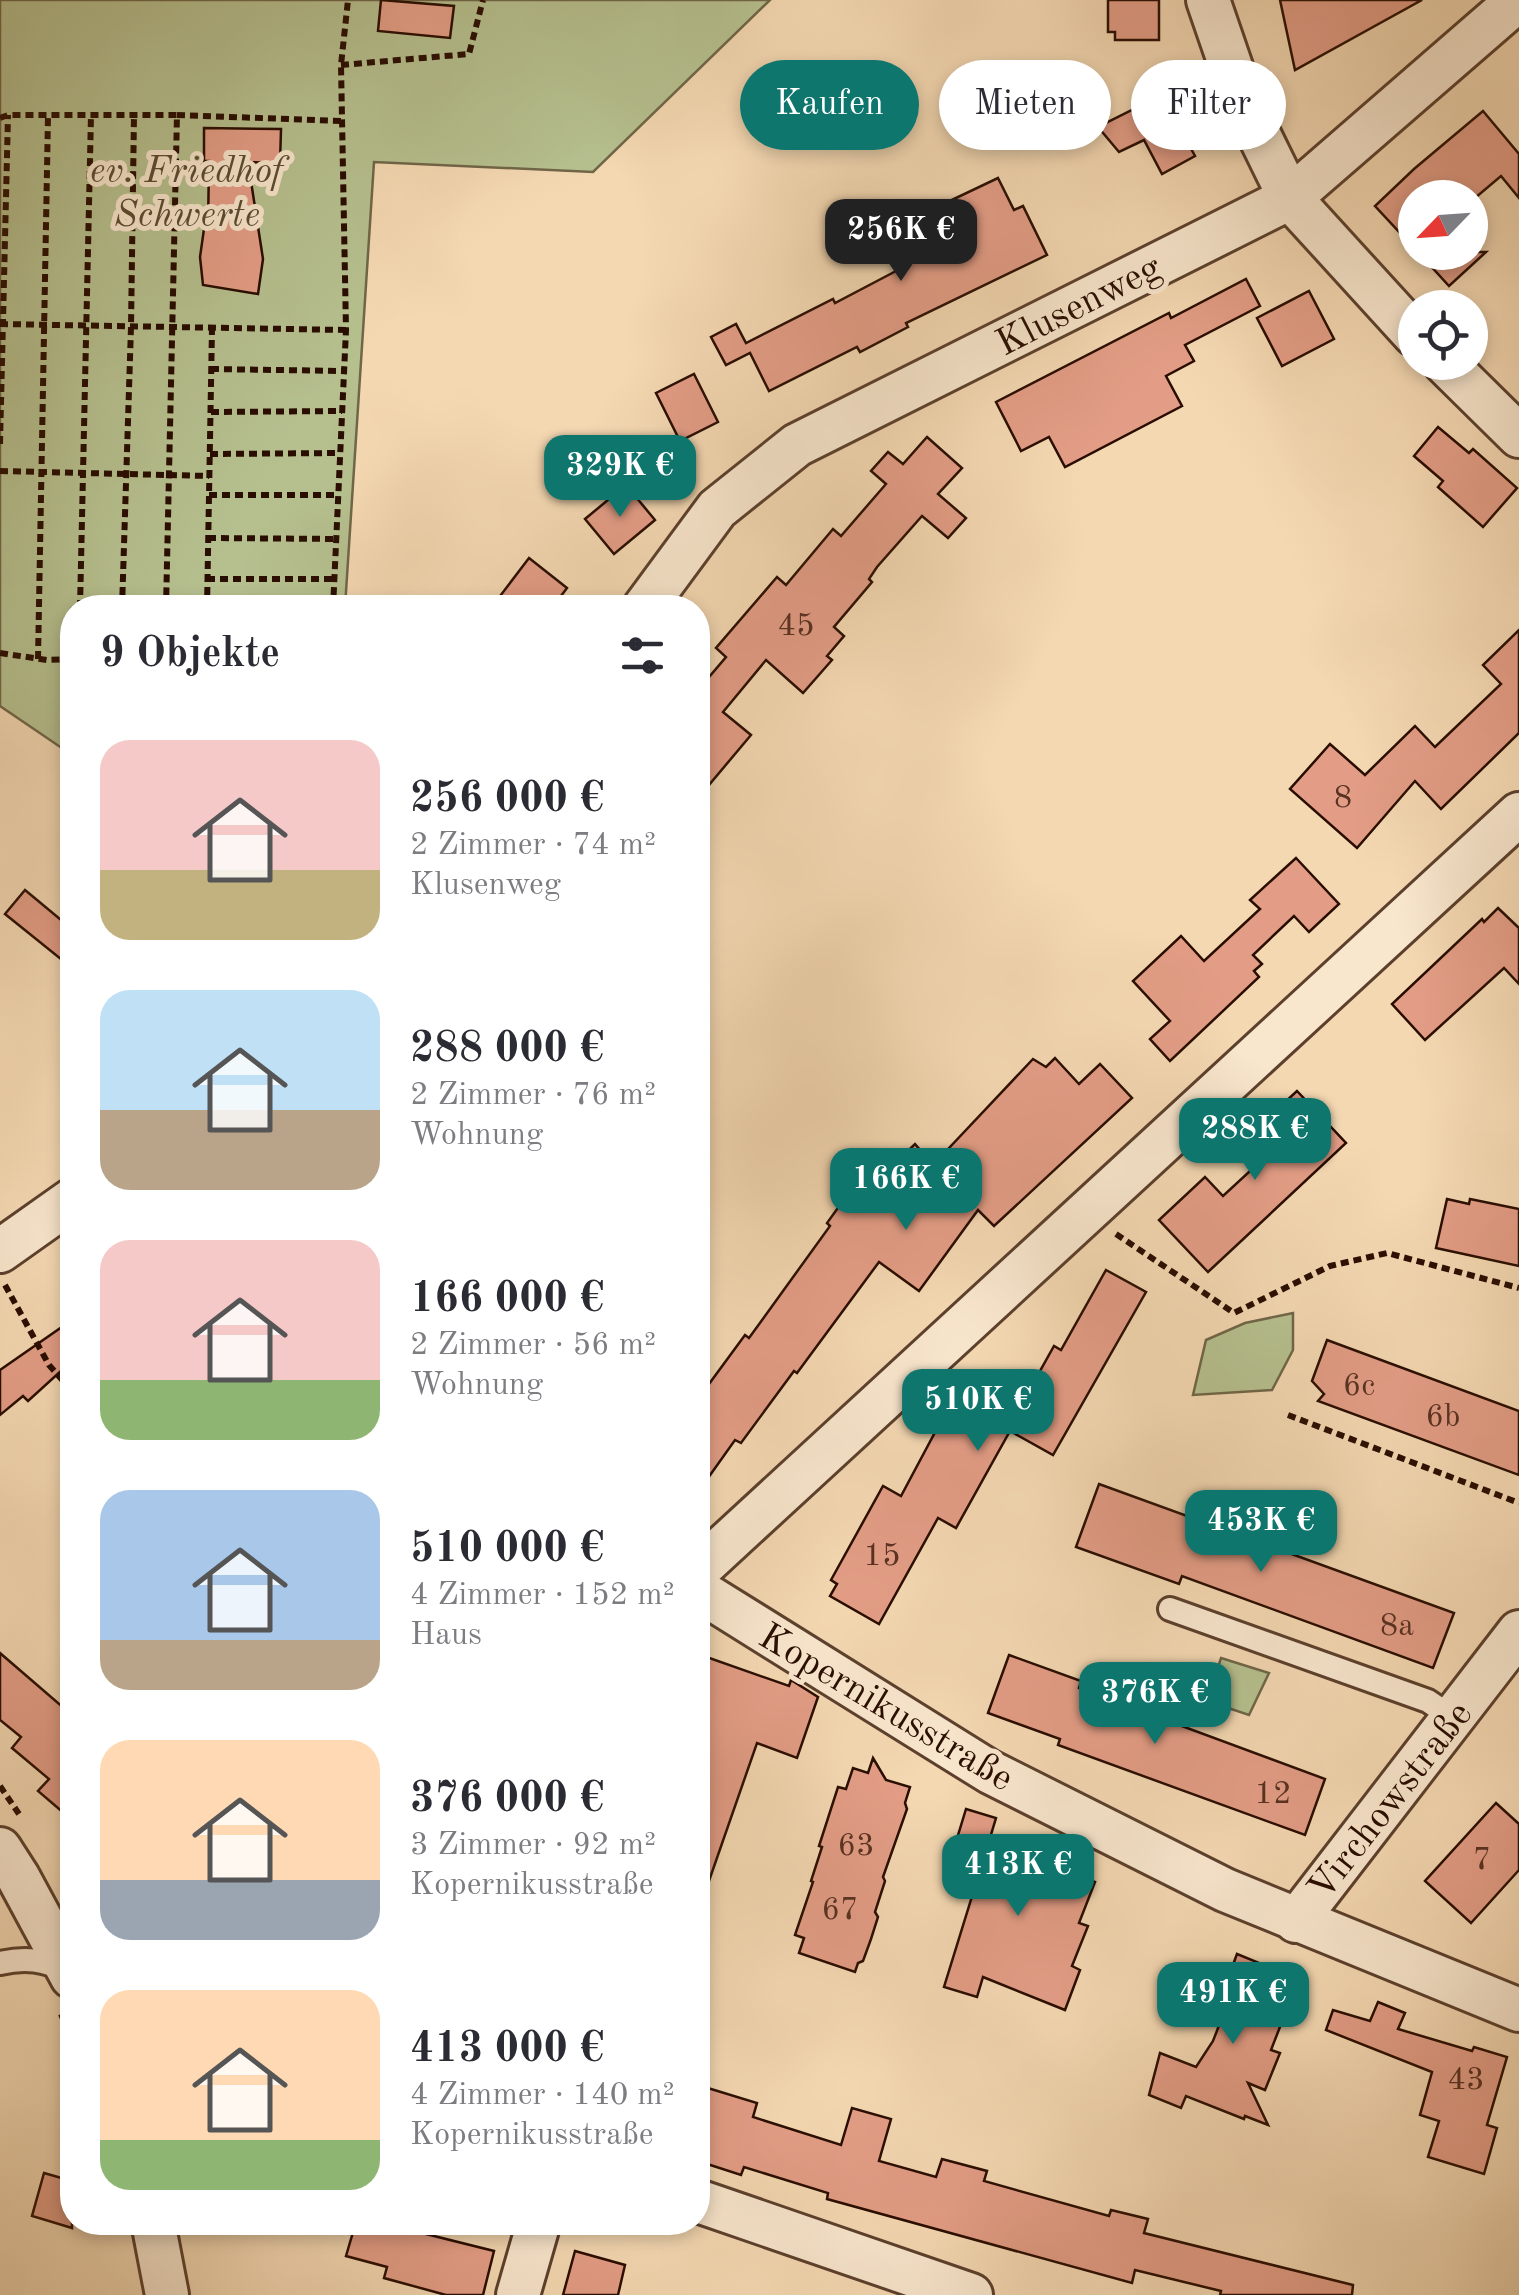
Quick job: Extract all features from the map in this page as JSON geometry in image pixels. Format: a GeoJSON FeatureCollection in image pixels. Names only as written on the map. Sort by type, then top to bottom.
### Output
{"type":"FeatureCollection","features":[{"type":"Feature","properties":{"kind":"street"},"geometry":{"type":"LineString","coordinates":[[1208,0],[1243,102],[1290,198],[1398,316]]}},
{"type":"Feature","properties":{"kind":"street","name":"Klusenweg"},"geometry":{"type":"LineString","coordinates":[[654,595],[717,509],[797,444],[1290,198],[1517,0]]}},
{"type":"Feature","properties":{"kind":"street"},"geometry":{"type":"LineString","coordinates":[[1462,380],[1519,436]]}},
{"type":"Feature","properties":{"kind":"street"},"geometry":{"type":"LineString","coordinates":[[710,1559],[1519,814]]}},
{"type":"Feature","properties":{"kind":"street"},"geometry":{"type":"LineString","coordinates":[[0,1251],[60,1208]]}},
{"type":"Feature","properties":{"kind":"street","name":"Kopernikusstraße"},"geometry":{"type":"LineString","coordinates":[[710,1598],[990,1772],[1224,1890],[1519,2010]]}},
{"type":"Feature","properties":{"kind":"street","name":"Virchowstraße"},"geometry":{"type":"LineString","coordinates":[[1296,1920],[1519,1632]]}},
{"type":"Feature","properties":{"kind":"street"},"geometry":{"type":"LineString","coordinates":[[0,1849],[60,1952]]}},
{"type":"Feature","properties":{"kind":"street"},"geometry":{"type":"LineString","coordinates":[[710,2205],[971,2295]]}},
{"type":"Feature","properties":{"kind":"street"},"geometry":{"type":"LineString","coordinates":[[155,2235],[167,2295]]}},
{"type":"Feature","properties":{"kind":"street"},"geometry":{"type":"LineString","coordinates":[[518,2295],[535,2235]]}},
{"type":"Feature","properties":{"kind":"lane"},"geometry":{"type":"LineString","coordinates":[[1170,1610],[1428,1700],[1453,1718]]}},
{"type":"Feature","properties":{"kind":"lane"},"geometry":{"type":"LineString","coordinates":[[0,1963],[20,1958],[46,1961],[60,1968]]}},
{"type":"Feature","properties":{"kind":"path"},"geometry":{"type":"LineString","coordinates":[[333,595],[346,330],[341,65],[348,0]]}},
{"type":"Feature","properties":{"kind":"path"},"geometry":{"type":"LineString","coordinates":[[341,65],[469,54],[483,0]]}},
{"type":"Feature","properties":{"kind":"path"},"geometry":{"type":"LineString","coordinates":[[0,444],[4,116],[177,114],[342,121]]}},
{"type":"Feature","properties":{"kind":"path"},"geometry":{"type":"LineString","coordinates":[[166,595],[177,114]]}},
{"type":"Feature","properties":{"kind":"path"},"geometry":{"type":"LineString","coordinates":[[80,595],[91,115]]}},
{"type":"Feature","properties":{"kind":"path"},"geometry":{"type":"LineString","coordinates":[[122,595],[134,115]]}},
{"type":"Feature","properties":{"kind":"path"},"geometry":{"type":"LineString","coordinates":[[38,658],[48,116]]}},
{"type":"Feature","properties":{"kind":"path"},"geometry":{"type":"LineString","coordinates":[[2,324],[346,330]]}},
{"type":"Feature","properties":{"kind":"path"},"geometry":{"type":"LineString","coordinates":[[207,595],[212,328]]}},
{"type":"Feature","properties":{"kind":"path"},"geometry":{"type":"LineString","coordinates":[[211,369],[344,371]]}},
{"type":"Feature","properties":{"kind":"path"},"geometry":{"type":"LineString","coordinates":[[210,412],[342,411]]}},
{"type":"Feature","properties":{"kind":"path"},"geometry":{"type":"LineString","coordinates":[[210,454],[340,454]]}},
{"type":"Feature","properties":{"kind":"path"},"geometry":{"type":"LineString","coordinates":[[0,471],[209,476]]}},
{"type":"Feature","properties":{"kind":"path"},"geometry":{"type":"LineString","coordinates":[[209,495],[339,496]]}},
{"type":"Feature","properties":{"kind":"path"},"geometry":{"type":"LineString","coordinates":[[208,538],[336,539]]}},
{"type":"Feature","properties":{"kind":"path"},"geometry":{"type":"LineString","coordinates":[[208,578],[334,579]]}},
{"type":"Feature","properties":{"kind":"path"},"geometry":{"type":"LineString","coordinates":[[0,653],[60,659]]}},
{"type":"Feature","properties":{"kind":"path"},"geometry":{"type":"LineString","coordinates":[[1084,1214],[1234,1313],[1330,1266],[1387,1254],[1519,1288]]}},
{"type":"Feature","properties":{"kind":"path"},"geometry":{"type":"LineString","coordinates":[[0,1275],[60,1377]]}},
{"type":"Feature","properties":{"kind":"path"},"geometry":{"type":"LineString","coordinates":[[1288,1416],[1519,1503]]}},
{"type":"Feature","properties":{"kind":"green space","name":"ev. Friedhof Schwerte"},"geometry":{"type":"Polygon","coordinates":[[[0,0],[770,0],[593,172],[374,162],[346,595],[60,595],[60,747],[0,706],[0,0]]]}},
{"type":"Feature","properties":{"kind":"green space"},"geometry":{"type":"Polygon","coordinates":[[[1293,1313],[1293,1350],[1272,1390],[1193,1395],[1206,1340],[1245,1323],[1293,1313]]]}},
{"type":"Feature","properties":{"kind":"green space"},"geometry":{"type":"Polygon","coordinates":[[[1221,1658],[1269,1673],[1249,1715],[1207,1701],[1221,1658]]]}},
{"type":"Feature","properties":{"kind":"building"},"geometry":{"type":"Polygon","coordinates":[[[381,0],[454,6],[450,38],[378,31],[381,0]]]}},
{"type":"Feature","properties":{"kind":"building"},"geometry":{"type":"Polygon","coordinates":[[[1108,0],[1159,0],[1159,40],[1115,40],[1115,32],[1108,32],[1108,0]]]}},
{"type":"Feature","properties":{"kind":"building"},"geometry":{"type":"Polygon","coordinates":[[[1280,0],[1422,0],[1295,70],[1280,0]]]}},
{"type":"Feature","properties":{"kind":"building"},"geometry":{"type":"Polygon","coordinates":[[[1131,110],[1131,146],[1119,152],[1111,142],[1111,120],[1131,110]]]}},
{"type":"Feature","properties":{"kind":"building"},"geometry":{"type":"Polygon","coordinates":[[[1483,111],[1519,154],[1519,198],[1501,176],[1488,187],[1488,180],[1402,180],[1483,111]]]}},
{"type":"Feature","properties":{"kind":"building"},"geometry":{"type":"Polygon","coordinates":[[[204,128],[281,129],[280,163],[248,162],[263,259],[258,294],[203,285],[200,257],[204,229],[208,228],[209,161],[204,161],[204,128]]]}},
{"type":"Feature","properties":{"kind":"building"},"geometry":{"type":"Polygon","coordinates":[[[1149,150],[1192,150],[1195,156],[1162,174],[1149,150]]]}},
{"type":"Feature","properties":{"kind":"building"},"geometry":{"type":"Polygon","coordinates":[[[998,178],[1014,210],[1023,206],[1047,255],[906,323],[908,327],[860,352],[857,347],[769,391],[750,353],[726,365],[711,337],[736,324],[746,343],[896,271],[878,235],[998,178]]]}},
{"type":"Feature","properties":{"kind":"building"},"geometry":{"type":"Polygon","coordinates":[[[1398,184],[1398,231],[1375,206],[1398,184]]]}},
{"type":"Feature","properties":{"kind":"building"},"geometry":{"type":"Polygon","coordinates":[[[1434,270],[1466,270],[1449,286],[1434,270]]]}},
{"type":"Feature","properties":{"kind":"building"},"geometry":{"type":"Polygon","coordinates":[[[1246,279],[1260,306],[1185,345],[1194,361],[1166,376],[1182,406],[1065,467],[1049,437],[1021,451],[996,402],[1169,313],[1171,318],[1246,279]]]}},
{"type":"Feature","properties":{"kind":"building"},"geometry":{"type":"Polygon","coordinates":[[[1309,291],[1334,339],[1282,366],[1257,318],[1309,291]]]}},
{"type":"Feature","properties":{"kind":"building"},"geometry":{"type":"Polygon","coordinates":[[[694,374],[718,422],[680,441],[656,393],[694,374]]]}},
{"type":"Feature","properties":{"kind":"building"},"geometry":{"type":"Polygon","coordinates":[[[1438,427],[1469,453],[1473,449],[1517,488],[1483,527],[1438,487],[1443,481],[1414,456],[1438,427]]]}},
{"type":"Feature","properties":{"kind":"building"},"geometry":{"type":"Polygon","coordinates":[[[927,437],[962,468],[938,494],[966,518],[948,538],[922,516],[877,567],[869,579],[872,582],[834,627],[844,636],[827,656],[832,660],[803,693],[766,660],[723,712],[751,735],[710,784],[710,676],[726,657],[716,648],[777,577],[786,585],[833,529],[841,536],[886,484],[871,471],[888,452],[903,464],[927,437]]]}},
{"type":"Feature","properties":{"kind":"building"},"geometry":{"type":"Polygon","coordinates":[[[626,485],[655,520],[614,554],[585,519],[626,485]]]}},
{"type":"Feature","properties":{"kind":"building"},"geometry":{"type":"Polygon","coordinates":[[[529,558],[567,588],[562,595],[501,595],[529,558]]]}},
{"type":"Feature","properties":{"kind":"building"},"geometry":{"type":"Polygon","coordinates":[[[1519,630],[1519,733],[1441,809],[1415,781],[1357,848],[1290,789],[1330,744],[1365,775],[1415,726],[1435,747],[1501,684],[1483,665],[1519,630]]]}},
{"type":"Feature","properties":{"kind":"building"},"geometry":{"type":"Polygon","coordinates":[[[1296,858],[1339,904],[1309,932],[1294,916],[1253,955],[1262,964],[1254,971],[1259,977],[1170,1061],[1150,1039],[1170,1021],[1133,981],[1181,936],[1204,961],[1260,909],[1250,900],[1296,858]]]}},
{"type":"Feature","properties":{"kind":"building"},"geometry":{"type":"Polygon","coordinates":[[[25,890],[60,919],[60,958],[5,914],[25,890]]]}},
{"type":"Feature","properties":{"kind":"building"},"geometry":{"type":"Polygon","coordinates":[[[1498,908],[1519,928],[1519,984],[1504,968],[1425,1040],[1392,1004],[1498,908]]]}},
{"type":"Feature","properties":{"kind":"building"},"geometry":{"type":"Polygon","coordinates":[[[1055,1058],[1079,1084],[1100,1064],[1132,1098],[994,1226],[978,1210],[919,1291],[879,1262],[797,1373],[794,1371],[741,1443],[735,1440],[710,1475],[710,1383],[745,1335],[749,1338],[830,1226],[827,1223],[858,1180],[869,1188],[915,1144],[933,1165],[1033,1059],[1046,1067],[1055,1058]]]}},
{"type":"Feature","properties":{"kind":"building"},"geometry":{"type":"Polygon","coordinates":[[[1297,1091],[1346,1143],[1208,1272],[1159,1220],[1205,1177],[1223,1196],[1261,1161],[1243,1141],[1297,1091]]]}},
{"type":"Feature","properties":{"kind":"building"},"geometry":{"type":"Polygon","coordinates":[[[1447,1199],[1469,1204],[1470,1199],[1519,1209],[1519,1266],[1436,1248],[1447,1199]]]}},
{"type":"Feature","properties":{"kind":"building"},"geometry":{"type":"Polygon","coordinates":[[[1106,1270],[1146,1292],[1053,1455],[1010,1431],[956,1528],[938,1518],[879,1624],[830,1596],[837,1584],[831,1580],[883,1486],[901,1496],[956,1393],[1011,1423],[1054,1346],[1061,1350],[1106,1270]]]}},
{"type":"Feature","properties":{"kind":"building"},"geometry":{"type":"Polygon","coordinates":[[[60,1328],[60,1372],[28,1401],[23,1396],[0,1415],[0,1370],[60,1328]]]}},
{"type":"Feature","properties":{"kind":"building"},"geometry":{"type":"Polygon","coordinates":[[[1327,1340],[1519,1411],[1519,1475],[1318,1401],[1324,1394],[1312,1381],[1327,1340]]]}},
{"type":"Feature","properties":{"kind":"building"},"geometry":{"type":"Polygon","coordinates":[[[1099,1484],[1454,1613],[1433,1668],[1182,1576],[1179,1584],[1076,1547],[1099,1484]]]}},
{"type":"Feature","properties":{"kind":"building"},"geometry":{"type":"Polygon","coordinates":[[[0,1653],[60,1705],[60,1810],[38,1791],[49,1779],[12,1748],[21,1737],[0,1720],[0,1653]]]}},
{"type":"Feature","properties":{"kind":"building"},"geometry":{"type":"Polygon","coordinates":[[[1009,1655],[1081,1681],[1079,1688],[1325,1779],[1305,1835],[1058,1745],[1060,1739],[988,1713],[1009,1655]]]}},
{"type":"Feature","properties":{"kind":"building"},"geometry":{"type":"Polygon","coordinates":[[[710,1658],[789,1686],[791,1680],[818,1697],[797,1758],[757,1743],[710,1878],[710,1658]]]}},
{"type":"Feature","properties":{"kind":"building"},"geometry":{"type":"Polygon","coordinates":[[[873,1758],[886,1780],[910,1787],[907,1809],[883,1877],[875,1912],[878,1917],[863,1961],[855,1972],[799,1953],[804,1938],[795,1935],[838,1787],[846,1789],[853,1768],[868,1773],[873,1758]]]}},
{"type":"Feature","properties":{"kind":"building"},"geometry":{"type":"Polygon","coordinates":[[[1496,1803],[1519,1824],[1519,1870],[1471,1923],[1425,1881],[1496,1803]]]}},
{"type":"Feature","properties":{"kind":"building"},"geometry":{"type":"Polygon","coordinates":[[[966,1809],[996,1818],[990,1838],[1095,1882],[1079,1923],[1088,1926],[1072,1966],[1080,1970],[1065,2010],[983,1977],[977,1997],[944,1987],[982,1864],[952,1855],[966,1809]]]}},
{"type":"Feature","properties":{"kind":"building"},"geometry":{"type":"Polygon","coordinates":[[[1237,1954],[1291,1976],[1277,2010],[1285,2014],[1271,2050],[1280,2053],[1265,2090],[1248,2083],[1268,2125],[1186,2096],[1181,2108],[1149,2095],[1160,2053],[1196,2067],[1213,2041],[1232,1992],[1224,1989],[1237,1954]]]}},
{"type":"Feature","properties":{"kind":"building"},"geometry":{"type":"Polygon","coordinates":[[[1378,2002],[1405,2013],[1398,2029],[1507,2057],[1487,2125],[1497,2128],[1484,2174],[1428,2157],[1439,2121],[1420,2115],[1432,2072],[1326,2030],[1333,2010],[1370,2021],[1378,2002]]]}},
{"type":"Feature","properties":{"kind":"building"},"geometry":{"type":"Polygon","coordinates":[[[710,2089],[757,2103],[753,2117],[841,2145],[852,2108],[891,2119],[879,2161],[936,2177],[942,2159],[987,2171],[984,2181],[1109,2216],[1111,2210],[1148,2219],[1144,2233],[1353,2285],[1352,2295],[1220,2295],[1221,2291],[1135,2270],[1132,2283],[827,2199],[828,2193],[744,2167],[741,2175],[710,2165],[710,2089]]]}},
{"type":"Feature","properties":{"kind":"building"},"geometry":{"type":"Polygon","coordinates":[[[44,2173],[60,2178],[60,2224],[32,2216],[44,2173]]]}},
{"type":"Feature","properties":{"kind":"building"},"geometry":{"type":"Polygon","coordinates":[[[352,2235],[430,2235],[494,2251],[483,2295],[446,2295],[384,2278],[387,2267],[346,2256],[352,2235]]]}},
{"type":"Feature","properties":{"kind":"building"},"geometry":{"type":"Polygon","coordinates":[[[575,2251],[625,2265],[618,2295],[563,2295],[575,2251]]]}}]}
